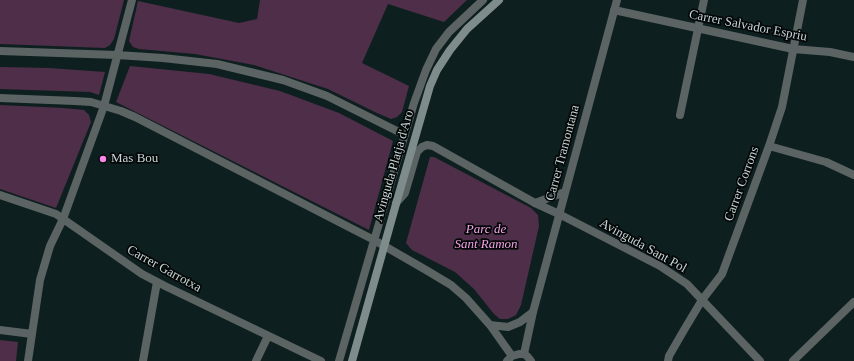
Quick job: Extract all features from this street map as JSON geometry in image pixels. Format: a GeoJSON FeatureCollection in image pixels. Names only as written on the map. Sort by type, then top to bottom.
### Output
{"type":"FeatureCollection","features":[{"type":"Feature","properties":{"kind":"main road","name":"Avinguda Platja d'Aro"},"geometry":{"type":"LineString","coordinates":[[352,361],[430,86],[450,50],[467,29],[499,0]]}},
{"type":"Feature","properties":{"kind":"street"},"geometry":{"type":"LineString","coordinates":[[28,361],[40,280],[50,246],[63,219],[104,106],[132,0]]}},
{"type":"Feature","properties":{"kind":"street"},"geometry":{"type":"LineString","coordinates":[[339,361],[414,103],[426,70],[436,49],[449,32],[483,0]]}},
{"type":"Feature","properties":{"kind":"street","name":"Carrer Tramontana"},"geometry":{"type":"LineString","coordinates":[[524,354],[533,312],[617,0]]}},
{"type":"Feature","properties":{"kind":"street"},"geometry":{"type":"LineString","coordinates":[[680,115],[704,0]]}},
{"type":"Feature","properties":{"kind":"street","name":"Carrer Corrons"},"geometry":{"type":"LineString","coordinates":[[668,361],[702,300],[722,274],[782,107],[803,0]]}},
{"type":"Feature","properties":{"kind":"street","name":"Carrer Salvador Espriu"},"geometry":{"type":"LineString","coordinates":[[614,10],[793,49],[830,52],[854,57]]}},
{"type":"Feature","properties":{"kind":"street"},"geometry":{"type":"LineString","coordinates":[[0,51],[117,55],[218,64],[283,80],[327,96],[405,135]]}},
{"type":"Feature","properties":{"kind":"street"},"geometry":{"type":"LineString","coordinates":[[0,98],[91,102],[135,117],[374,240],[451,285],[466,298],[490,325],[509,358],[519,354],[524,354],[531,361]]}},
{"type":"Feature","properties":{"kind":"street","name":"Avinguda Sant Pol"},"geometry":{"type":"LineString","coordinates":[[396,204],[404,193],[417,152],[422,147],[427,145],[433,146],[535,202],[660,266],[686,284],[760,361]]}},
{"type":"Feature","properties":{"kind":"street"},"geometry":{"type":"LineString","coordinates":[[769,146],[826,162],[854,175]]}},
{"type":"Feature","properties":{"kind":"street"},"geometry":{"type":"LineString","coordinates":[[535,202],[565,192]]}},
{"type":"Feature","properties":{"kind":"street","name":"Carrer Garrotxa"},"geometry":{"type":"LineString","coordinates":[[0,195],[56,214],[142,274],[320,361]]}},
{"type":"Feature","properties":{"kind":"street"},"geometry":{"type":"LineString","coordinates":[[143,361],[157,282]]}},
{"type":"Feature","properties":{"kind":"street"},"geometry":{"type":"LineString","coordinates":[[793,361],[854,302]]}},
{"type":"Feature","properties":{"kind":"street"},"geometry":{"type":"LineString","coordinates":[[490,325],[508,327],[520,322],[533,312]]}},
{"type":"Feature","properties":{"kind":"street"},"geometry":{"type":"LineString","coordinates":[[0,330],[32,334]]}},
{"type":"Feature","properties":{"kind":"street"},"geometry":{"type":"LineString","coordinates":[[256,361],[268,336]]}},
{"type":"Feature","properties":{"kind":"green space"},"geometry":{"type":"Polygon","coordinates":[[[0,0],[124,0],[114,39],[110,45],[105,48],[0,44],[0,0]]]}},
{"type":"Feature","properties":{"kind":"green space"},"geometry":{"type":"Polygon","coordinates":[[[260,0],[467,0],[444,22],[388,4],[362,63],[409,86],[402,112],[397,117],[391,119],[328,89],[254,65],[195,54],[139,49],[133,47],[129,41],[138,1],[239,23],[257,19],[260,0]]]}},
{"type":"Feature","properties":{"kind":"green space"},"geometry":{"type":"Polygon","coordinates":[[[130,66],[209,74],[280,91],[339,113],[393,141],[369,230],[116,102],[130,66]]]}},
{"type":"Feature","properties":{"kind":"green space"},"geometry":{"type":"Polygon","coordinates":[[[0,67],[49,68],[105,72],[99,95],[90,92],[0,89],[0,67]]]}},
{"type":"Feature","properties":{"kind":"green space"},"geometry":{"type":"Polygon","coordinates":[[[0,105],[84,110],[89,115],[91,122],[56,208],[0,189],[0,105]]]}},
{"type":"Feature","properties":{"kind":"green space","name":"Parc de Sant Ramon"},"geometry":{"type":"Polygon","coordinates":[[[430,157],[434,157],[531,208],[538,215],[539,226],[521,305],[516,315],[508,319],[500,319],[494,314],[474,289],[455,272],[412,250],[406,243],[430,157]]]}},
{"type":"Feature","properties":{"kind":"green space"},"geometry":{"type":"Polygon","coordinates":[[[0,340],[18,342],[16,361],[0,361],[0,340]]]}},
{"type":"Feature","properties":{"kind":"place","name":"Mas Bou"},"geometry":{"type":"Point","coordinates":[103,159]}}]}
